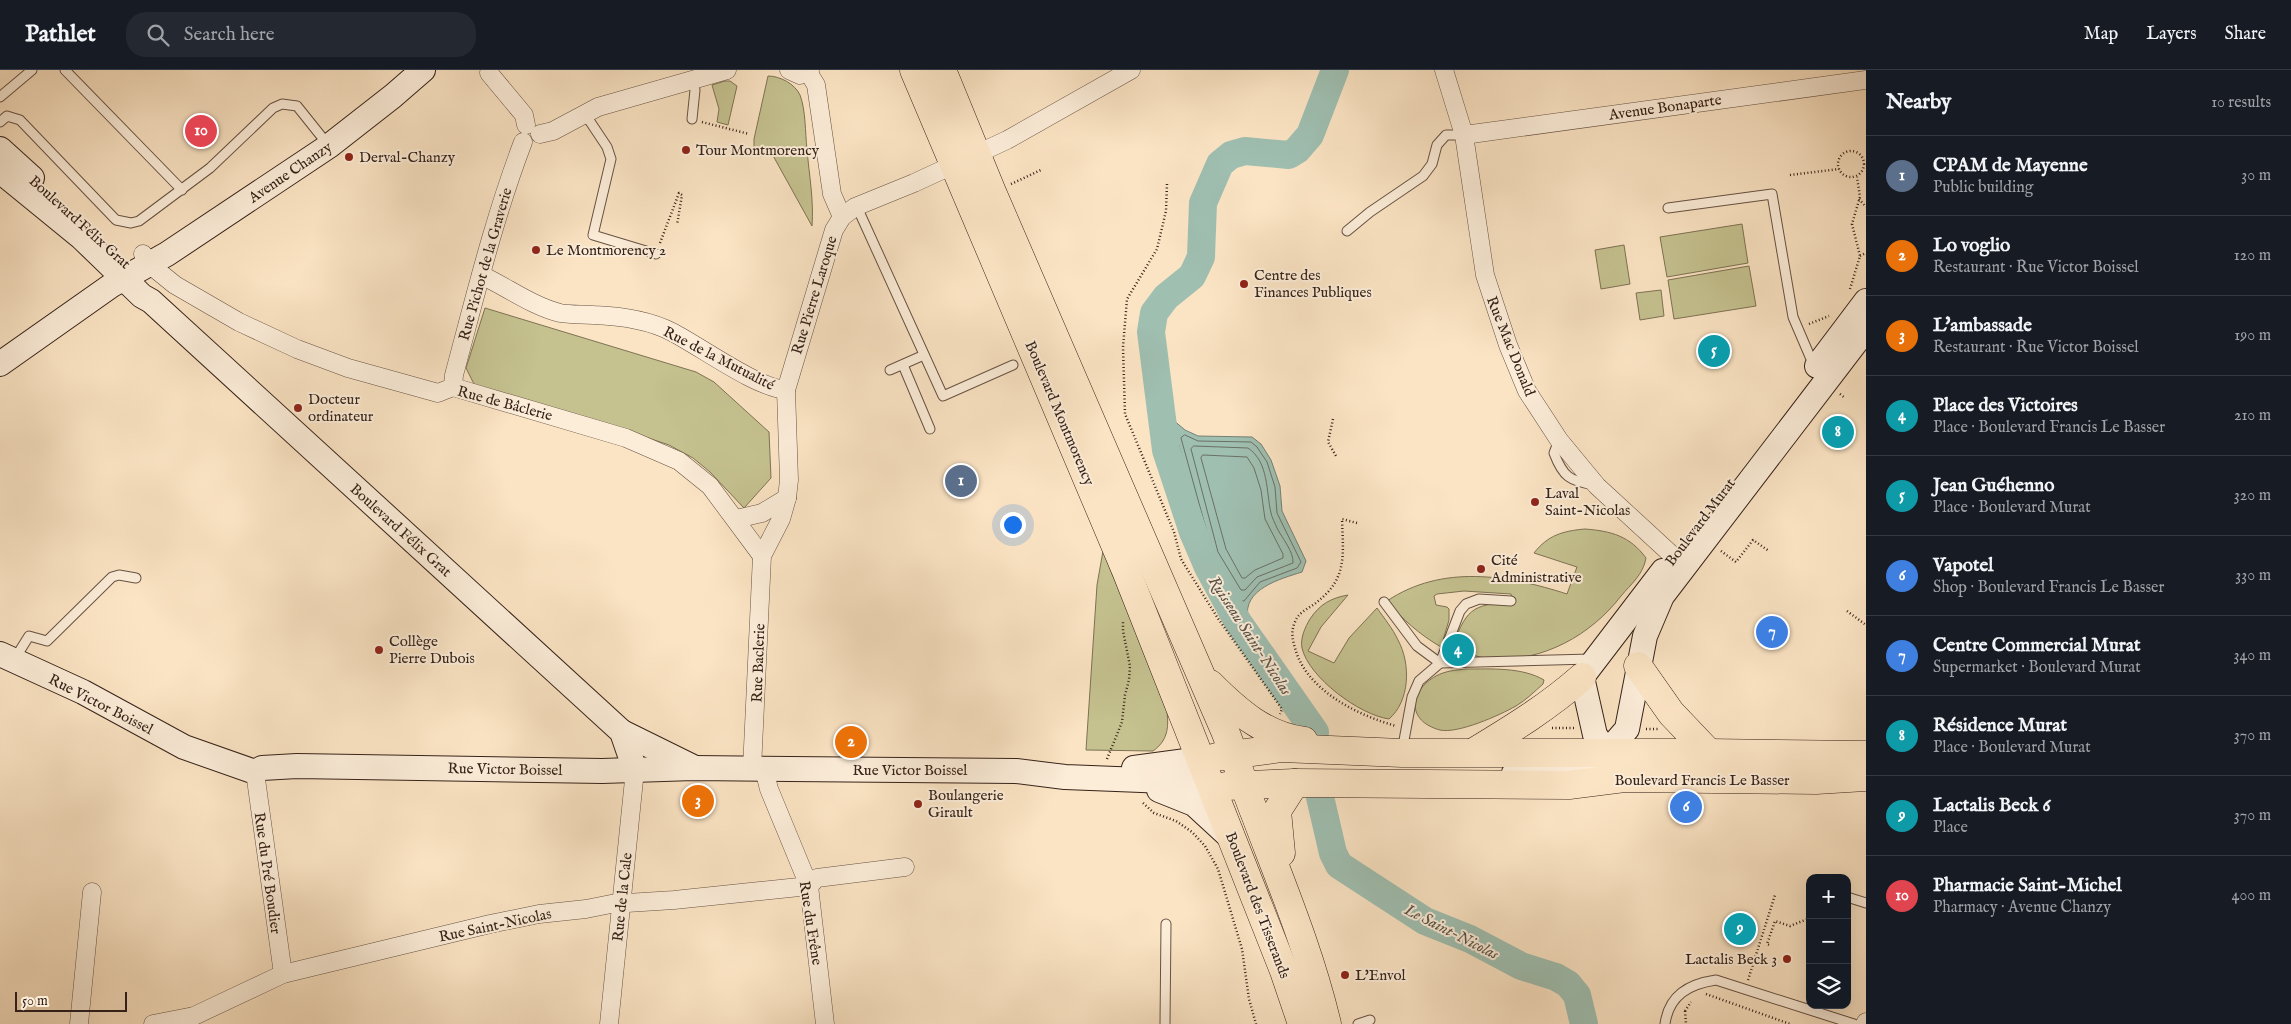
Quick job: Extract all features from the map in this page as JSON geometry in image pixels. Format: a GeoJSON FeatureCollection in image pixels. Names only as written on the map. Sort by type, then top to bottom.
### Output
{"type":"FeatureCollection","features":[{"type":"Feature","properties":{"kind":"main road","name":"Boulevard Montmorency"},"geometry":{"type":"LineString","coordinates":[[914,70],[965,160],[992,192],[1202,677],[1225,772]]}},
{"type":"Feature","properties":{"kind":"main road","name":"Boulevard Montmorency"},"geometry":{"type":"LineString","coordinates":[[942,70],[965,160],[1151,634],[1225,772]]}},
{"type":"Feature","properties":{"kind":"main road"},"geometry":{"type":"LineString","coordinates":[[1638,666],[1671,713],[1709,752]]}},
{"type":"Feature","properties":{"kind":"main road"},"geometry":{"type":"LineString","coordinates":[[1472,752],[1526,721],[1557,699],[1589,668]]}},
{"type":"Feature","properties":{"kind":"main road"},"geometry":{"type":"LineString","coordinates":[[1202,677],[1232,707],[1253,722],[1295,740],[1404,741]]}},
{"type":"Feature","properties":{"kind":"main road"},"geometry":{"type":"LineString","coordinates":[[1290,903],[1240,816],[1225,772],[1280,764],[1404,741]]}},
{"type":"Feature","properties":{"kind":"main road","name":"Boulevard Francis Le Basser"},"geometry":{"type":"LineString","coordinates":[[1404,741],[1472,752],[1709,752],[1866,755]]}},
{"type":"Feature","properties":{"kind":"main road","name":"Boulevard Francis Le Basser"},"geometry":{"type":"LineString","coordinates":[[1225,772],[1295,783],[1570,785],[1624,778],[1816,780],[1866,777]]}},
{"type":"Feature","properties":{"kind":"main road","name":"Boulevard des Tisserands"},"geometry":{"type":"LineString","coordinates":[[1225,772],[1233,839],[1284,971],[1302,1024]]}},
{"type":"Feature","properties":{"kind":"main road"},"geometry":{"type":"LineString","coordinates":[[1290,903],[1276,818],[1280,803],[1295,783]]}},
{"type":"Feature","properties":{"kind":"main road","name":"Boulevard des Tisserands"},"geometry":{"type":"LineString","coordinates":[[1290,903],[1317,986],[1327,1024]]}},
{"type":"Feature","properties":{"kind":"street","name":"Avenue Chanzy"},"geometry":{"type":"LineString","coordinates":[[325,141],[403,70]]}},
{"type":"Feature","properties":{"kind":"street","name":"Avenue Chanzy"},"geometry":{"type":"LineString","coordinates":[[0,364],[132,267],[167,254],[325,141],[393,96],[422,70]]}},
{"type":"Feature","properties":{"kind":"street"},"geometry":{"type":"LineString","coordinates":[[489,74],[524,114],[530,134],[553,131],[585,114],[616,101],[727,70]]}},
{"type":"Feature","properties":{"kind":"street"},"geometry":{"type":"LineString","coordinates":[[789,70],[800,75],[809,71],[816,86],[832,194],[842,217]]}},
{"type":"Feature","properties":{"kind":"street","name":"Rue Pierre Laroque"},"geometry":{"type":"LineString","coordinates":[[771,538],[781,518],[787,498],[789,480],[786,390],[829,242],[842,217],[857,207],[1007,140],[1132,70]]}},
{"type":"Feature","properties":{"kind":"street","name":"Rue Mac Donald"},"geometry":{"type":"LineString","coordinates":[[1444,70],[1464,135],[1485,275],[1493,302],[1527,391],[1559,440],[1597,486],[1679,562]]}},
{"type":"Feature","properties":{"kind":"street","name":"Avenue Bonaparte"},"geometry":{"type":"LineString","coordinates":[[1464,135],[1866,80]]}},
{"type":"Feature","properties":{"kind":"street","name":"Rue Pichot de la Graverie"},"geometry":{"type":"LineString","coordinates":[[453,387],[454,375],[510,174],[530,134]]}},
{"type":"Feature","properties":{"kind":"street","name":"Boulevard Félix Grat"},"geometry":{"type":"LineString","coordinates":[[0,149],[132,267],[142,296],[151,301],[622,732],[635,770]]}},
{"type":"Feature","properties":{"kind":"street","name":"Boulevard Félix Grat"},"geometry":{"type":"LineString","coordinates":[[0,171],[82,238],[132,267]]}},
{"type":"Feature","properties":{"kind":"street","name":"Rue de Bâclerie"},"geometry":{"type":"LineString","coordinates":[[132,267],[176,285],[239,322],[296,349],[348,368],[438,394],[453,387],[626,438],[679,461],[710,486],[744,518]]}},
{"type":"Feature","properties":{"kind":"street","name":"Rue de la Mutualité"},"geometry":{"type":"LineString","coordinates":[[481,275],[541,306],[561,313],[604,315],[648,322],[684,339],[760,383],[776,389],[786,390]]}},
{"type":"Feature","properties":{"kind":"street","name":"Boulevard Murat"},"geometry":{"type":"LineString","coordinates":[[1607,752],[1627,729],[1645,636],[1679,562],[1815,368],[1858,296]]}},
{"type":"Feature","properties":{"kind":"street","name":"Boulevard Murat"},"geometry":{"type":"LineString","coordinates":[[1589,668],[1679,562],[1866,329]]}},
{"type":"Feature","properties":{"kind":"street"},"geometry":{"type":"LineString","coordinates":[[744,518],[787,498]]}},
{"type":"Feature","properties":{"kind":"street"},"geometry":{"type":"LineString","coordinates":[[744,518],[760,523],[771,538]]}},
{"type":"Feature","properties":{"kind":"street"},"geometry":{"type":"LineString","coordinates":[[744,518],[762,556]]}},
{"type":"Feature","properties":{"kind":"street","name":"Rue Baclerie"},"geometry":{"type":"LineString","coordinates":[[758,769],[762,556],[771,538]]}},
{"type":"Feature","properties":{"kind":"street","name":"Rue Victor Boissel"},"geometry":{"type":"LineString","coordinates":[[7,657],[83,692],[184,747],[255,772],[262,768],[296,766],[635,770],[694,768],[957,770],[1167,781],[1225,772]]}},
{"type":"Feature","properties":{"kind":"street"},"geometry":{"type":"LineString","coordinates":[[1589,668],[1593,728],[1624,778]]}},
{"type":"Feature","properties":{"kind":"street"},"geometry":{"type":"LineString","coordinates":[[622,732],[694,768]]}},
{"type":"Feature","properties":{"kind":"street","name":"Boulevard Francis Le Basser"},"geometry":{"type":"LineString","coordinates":[[1448,784],[1520,772],[1577,770],[1607,752]]}},
{"type":"Feature","properties":{"kind":"street","name":"Rue Victor Boissel"},"geometry":{"type":"LineString","coordinates":[[1038,773],[1064,769],[1104,768],[1225,772]]}},
{"type":"Feature","properties":{"kind":"street","name":"Rue du Frêne"},"geometry":{"type":"LineString","coordinates":[[758,769],[769,789],[809,886],[825,1024]]}},
{"type":"Feature","properties":{"kind":"street","name":"Rue de la Cale"},"geometry":{"type":"LineString","coordinates":[[609,1024],[635,770]]}},
{"type":"Feature","properties":{"kind":"street","name":"Rue du Pré Boudier"},"geometry":{"type":"LineString","coordinates":[[255,772],[283,974]]}},
{"type":"Feature","properties":{"kind":"street"},"geometry":{"type":"LineString","coordinates":[[1038,773],[1064,784],[1158,790],[1194,804],[1233,839]]}},
{"type":"Feature","properties":{"kind":"street","name":"Rue Saint-Nicolas"},"geometry":{"type":"LineString","coordinates":[[154,1024],[200,1020],[283,974],[490,924],[539,914],[621,904],[809,886],[817,878],[905,867]]}},
{"type":"Feature","properties":{"kind":"street"},"geometry":{"type":"LineString","coordinates":[[79,1024],[92,892]]}},
{"type":"Feature","properties":{"kind":"lane"},"geometry":{"type":"LineString","coordinates":[[0,97],[32,70]]}},
{"type":"Feature","properties":{"kind":"lane"},"geometry":{"type":"LineString","coordinates":[[65,70],[182,190]]}},
{"type":"Feature","properties":{"kind":"lane"},"geometry":{"type":"LineString","coordinates":[[692,80],[695,90],[692,119]]}},
{"type":"Feature","properties":{"kind":"lane"},"geometry":{"type":"LineString","coordinates":[[0,122],[7,116],[20,120],[116,220],[123,222],[138,221],[182,190],[210,168],[273,108],[282,104],[297,106],[325,141]]}},
{"type":"Feature","properties":{"kind":"lane"},"geometry":{"type":"LineString","coordinates":[[585,114],[607,147],[611,159],[593,234],[656,254]]}},
{"type":"Feature","properties":{"kind":"lane"},"geometry":{"type":"LineString","coordinates":[[1348,231],[1370,212],[1423,176],[1432,164],[1437,145],[1446,135],[1464,135]]}},
{"type":"Feature","properties":{"kind":"lane"},"geometry":{"type":"LineString","coordinates":[[1668,208],[1772,194],[1793,317],[1815,368]]}},
{"type":"Feature","properties":{"kind":"lane"},"geometry":{"type":"LineString","coordinates":[[857,207],[942,396],[1013,365]]}},
{"type":"Feature","properties":{"kind":"lane"},"geometry":{"type":"LineString","coordinates":[[890,370],[924,355]]}},
{"type":"Feature","properties":{"kind":"lane"},"geometry":{"type":"LineString","coordinates":[[902,365],[930,429]]}},
{"type":"Feature","properties":{"kind":"lane"},"geometry":{"type":"LineString","coordinates":[[7,657],[30,636],[47,641],[112,577],[119,575],[136,578]]}},
{"type":"Feature","properties":{"kind":"lane"},"geometry":{"type":"LineString","coordinates":[[1404,741],[1412,697],[1419,681],[1440,663],[1460,611],[1466,604],[1479,599],[1511,600]]}},
{"type":"Feature","properties":{"kind":"lane"},"geometry":{"type":"LineString","coordinates":[[1384,602],[1417,646],[1440,663],[1589,668]]}},
{"type":"Feature","properties":{"kind":"lane"},"geometry":{"type":"LineString","coordinates":[[1851,898],[1866,904]]}},
{"type":"Feature","properties":{"kind":"lane"},"geometry":{"type":"LineString","coordinates":[[1165,1024],[1166,924]]}},
{"type":"Feature","properties":{"kind":"lane"},"geometry":{"type":"LineString","coordinates":[[1665,1024],[1668,1010],[1677,996],[1691,985],[1716,980],[1854,1024]]}},
{"type":"Feature","properties":{"kind":"lane"},"geometry":{"type":"LineString","coordinates":[[1358,1024],[1370,1020]]}},
{"type":"Feature","properties":{"kind":"path"},"geometry":{"type":"LineString","coordinates":[[715,126],[749,134]]}},
{"type":"Feature","properties":{"kind":"path"},"geometry":{"type":"LineString","coordinates":[[1857,177],[1844,176],[1839,169],[1838,160],[1847,151],[1856,151],[1863,157],[1865,166],[1857,177],[1859,199],[1852,224],[1860,256],[1858,296]]}},
{"type":"Feature","properties":{"kind":"path"},"geometry":{"type":"LineString","coordinates":[[1790,175],[1839,169]]}},
{"type":"Feature","properties":{"kind":"path"},"geometry":{"type":"LineString","coordinates":[[992,192],[1041,170]]}},
{"type":"Feature","properties":{"kind":"path"},"geometry":{"type":"LineString","coordinates":[[1167,184],[1166,212],[1157,249],[1127,299],[1123,347],[1125,414],[1174,532],[1182,559],[1217,616],[1282,709],[1273,732]]}},
{"type":"Feature","properties":{"kind":"path"},"geometry":{"type":"LineString","coordinates":[[656,254],[679,193],[682,195],[678,225]]}},
{"type":"Feature","properties":{"kind":"path"},"geometry":{"type":"LineString","coordinates":[[1859,199],[1866,207]]}},
{"type":"Feature","properties":{"kind":"path"},"geometry":{"type":"LineString","coordinates":[[1860,256],[1866,253]]}},
{"type":"Feature","properties":{"kind":"path"},"geometry":{"type":"LineString","coordinates":[[1798,328],[1833,315]]}},
{"type":"Feature","properties":{"kind":"path"},"geometry":{"type":"LineString","coordinates":[[1840,394],[1845,398]]}},
{"type":"Feature","properties":{"kind":"path"},"geometry":{"type":"LineString","coordinates":[[1333,419],[1328,442],[1336,456]]}},
{"type":"Feature","properties":{"kind":"path"},"geometry":{"type":"LineString","coordinates":[[1357,523],[1342,519],[1343,566],[1337,582],[1326,595],[1297,616],[1292,632],[1294,646],[1298,661],[1317,684],[1346,706],[1374,720],[1404,741]]}},
{"type":"Feature","properties":{"kind":"path"},"geometry":{"type":"LineString","coordinates":[[1722,551],[1736,562],[1753,540],[1769,551]]}},
{"type":"Feature","properties":{"kind":"path"},"geometry":{"type":"LineString","coordinates":[[1847,611],[1866,625]]}},
{"type":"Feature","properties":{"kind":"path"},"geometry":{"type":"LineString","coordinates":[[1104,768],[1122,722],[1129,680],[1130,666],[1123,631],[1123,618]]}},
{"type":"Feature","properties":{"kind":"path"},"geometry":{"type":"LineString","coordinates":[[1141,789],[1145,806],[1154,813],[1176,822],[1193,833],[1205,846],[1218,869],[1242,948],[1249,999],[1256,1024]]}},
{"type":"Feature","properties":{"kind":"path"},"geometry":{"type":"LineString","coordinates":[[1745,990],[1775,895]]}},
{"type":"Feature","properties":{"kind":"path"},"geometry":{"type":"LineString","coordinates":[[1769,945],[1767,944],[1775,921],[1790,926],[1808,919]]}},
{"type":"Feature","properties":{"kind":"path"},"geometry":{"type":"LineString","coordinates":[[1699,995],[1704,994],[1790,1024]]}},
{"type":"Feature","properties":{"kind":"path"},"geometry":{"type":"LineString","coordinates":[[1685,1011],[1692,1000]]}},
{"type":"Feature","properties":{"kind":"shaded area"},"geometry":{"type":"Polygon","coordinates":[[[768,76],[787,81],[798,91],[802,101],[812,197],[812,226],[771,152],[767,151],[760,157],[754,148],[754,139],[768,76]]]}},
{"type":"Feature","properties":{"kind":"shaded area"},"geometry":{"type":"Polygon","coordinates":[[[730,81],[737,86],[728,125],[717,122],[719,109],[712,85],[730,81]]]}},
{"type":"Feature","properties":{"kind":"shaded area"},"geometry":{"type":"Polygon","coordinates":[[[1742,224],[1748,263],[1667,277],[1660,237],[1742,224]]]}},
{"type":"Feature","properties":{"kind":"shaded area"},"geometry":{"type":"Polygon","coordinates":[[[1624,245],[1630,284],[1601,289],[1595,250],[1624,245]]]}},
{"type":"Feature","properties":{"kind":"shaded area"},"geometry":{"type":"Polygon","coordinates":[[[1749,266],[1756,306],[1674,319],[1668,280],[1749,266]]]}},
{"type":"Feature","properties":{"kind":"shaded area"},"geometry":{"type":"Polygon","coordinates":[[[1661,290],[1664,316],[1640,320],[1636,293],[1661,290]]]}},
{"type":"Feature","properties":{"kind":"shaded area"},"geometry":{"type":"Polygon","coordinates":[[[485,308],[696,372],[714,382],[769,432],[771,478],[744,508],[710,472],[693,458],[669,445],[610,425],[475,386],[466,368],[485,308]]]}},
{"type":"Feature","properties":{"kind":"shaded area"},"geometry":{"type":"Polygon","coordinates":[[[1585,529],[1603,531],[1619,536],[1633,544],[1646,558],[1636,579],[1609,610],[1580,634],[1547,651],[1511,659],[1492,659],[1451,650],[1461,626],[1472,612],[1487,605],[1513,603],[1511,594],[1464,591],[1434,596],[1436,605],[1449,609],[1449,620],[1441,647],[1412,626],[1387,601],[1408,589],[1430,582],[1476,576],[1522,582],[1567,594],[1577,567],[1534,553],[1545,542],[1556,535],[1585,529]]]}},
{"type":"Feature","properties":{"kind":"shaded area"},"geometry":{"type":"Polygon","coordinates":[[[1103,551],[1167,712],[1168,724],[1166,734],[1158,747],[1153,751],[1086,750],[1097,585],[1103,551]]]}},
{"type":"Feature","properties":{"kind":"shaded area"},"geometry":{"type":"Polygon","coordinates":[[[1348,595],[1321,627],[1308,651],[1334,663],[1349,638],[1377,608],[1398,640],[1405,660],[1405,692],[1396,711],[1389,719],[1364,710],[1337,693],[1314,671],[1302,648],[1303,633],[1308,622],[1318,609],[1326,602],[1348,595]]]}},
{"type":"Feature","properties":{"kind":"shaded area"},"geometry":{"type":"Polygon","coordinates":[[[1466,669],[1516,671],[1544,680],[1543,684],[1527,699],[1516,706],[1468,727],[1440,730],[1429,726],[1421,720],[1415,705],[1416,697],[1427,682],[1439,674],[1466,669]]]}},
{"type":"Feature","properties":{"kind":"water"},"geometry":{"type":"Polygon","coordinates":[[[1172,419],[1185,430],[1198,436],[1252,437],[1261,444],[1271,460],[1280,486],[1282,511],[1306,561],[1302,572],[1274,582],[1257,593],[1251,600],[1248,609],[1248,619],[1213,567],[1208,555],[1172,419]]]}},
{"type":"Feature","properties":{"kind":"waterway","name":"Ruisseau Saint-Nicolas"},"geometry":{"type":"LineString","coordinates":[[1315,732],[1238,622],[1208,567],[1193,532],[1166,450],[1151,332],[1154,313],[1166,297],[1192,276],[1201,257],[1203,203],[1220,164],[1231,155],[1245,151],[1289,155],[1297,150],[1310,135],[1335,70]]}},
{"type":"Feature","properties":{"kind":"waterway","name":"Le Saint-Nicolas"},"geometry":{"type":"LineString","coordinates":[[1320,797],[1333,853],[1339,865],[1425,921],[1470,939],[1521,966],[1556,977],[1568,984],[1577,995],[1584,1024]]}},
{"type":"Feature","properties":{"kind":"place","name":"Pharmacie Saint-Michel"},"geometry":{"type":"Point","coordinates":[201,131]}},
{"type":"Feature","properties":{"kind":"place","name":"Tour Montmorency"},"geometry":{"type":"Point","coordinates":[686,150]}},
{"type":"Feature","properties":{"kind":"place","name":"Derval-Chanzy"},"geometry":{"type":"Point","coordinates":[349,157]}},
{"type":"Feature","properties":{"kind":"place","name":"Le Montmorency 2"},"geometry":{"type":"Point","coordinates":[536,250]}},
{"type":"Feature","properties":{"kind":"place","name":"Centre des Finances Publiques"},"geometry":{"type":"Point","coordinates":[1244,284]}},
{"type":"Feature","properties":{"kind":"place","name":"Jean Guéhenno"},"geometry":{"type":"Point","coordinates":[1714,351]}},
{"type":"Feature","properties":{"kind":"place","name":"Docteur ordinateur"},"geometry":{"type":"Point","coordinates":[298,408]}},
{"type":"Feature","properties":{"kind":"place","name":"Résidence Murat"},"geometry":{"type":"Point","coordinates":[1838,432]}},
{"type":"Feature","properties":{"kind":"place","name":"CPAM de Mayenne"},"geometry":{"type":"Point","coordinates":[961,481]}},
{"type":"Feature","properties":{"kind":"place","name":"Laval Saint-Nicolas"},"geometry":{"type":"Point","coordinates":[1535,502]}},
{"type":"Feature","properties":{"kind":"place","name":"Cité Administrative"},"geometry":{"type":"Point","coordinates":[1481,569]}},
{"type":"Feature","properties":{"kind":"place","name":"Centre Commercial Murat"},"geometry":{"type":"Point","coordinates":[1772,632]}},
{"type":"Feature","properties":{"kind":"place","name":"Collège Pierre Dubois"},"geometry":{"type":"Point","coordinates":[379,650]}},
{"type":"Feature","properties":{"kind":"place","name":"Place des Victoires"},"geometry":{"type":"Point","coordinates":[1458,650]}},
{"type":"Feature","properties":{"kind":"place","name":"Lo voglio"},"geometry":{"type":"Point","coordinates":[851,742]}},
{"type":"Feature","properties":{"kind":"place","name":"L'ambassade"},"geometry":{"type":"Point","coordinates":[698,801]}},
{"type":"Feature","properties":{"kind":"place","name":"Boulangerie Girault"},"geometry":{"type":"Point","coordinates":[918,804]}},
{"type":"Feature","properties":{"kind":"place","name":"Vapotel"},"geometry":{"type":"Point","coordinates":[1686,807]}},
{"type":"Feature","properties":{"kind":"place","name":"Lactalis Beck 6"},"geometry":{"type":"Point","coordinates":[1740,929]}},
{"type":"Feature","properties":{"kind":"place","name":"Lactalis Beck 3"},"geometry":{"type":"Point","coordinates":[1787,959]}},
{"type":"Feature","properties":{"kind":"place","name":"L'Envol"},"geometry":{"type":"Point","coordinates":[1345,975]}}]}
